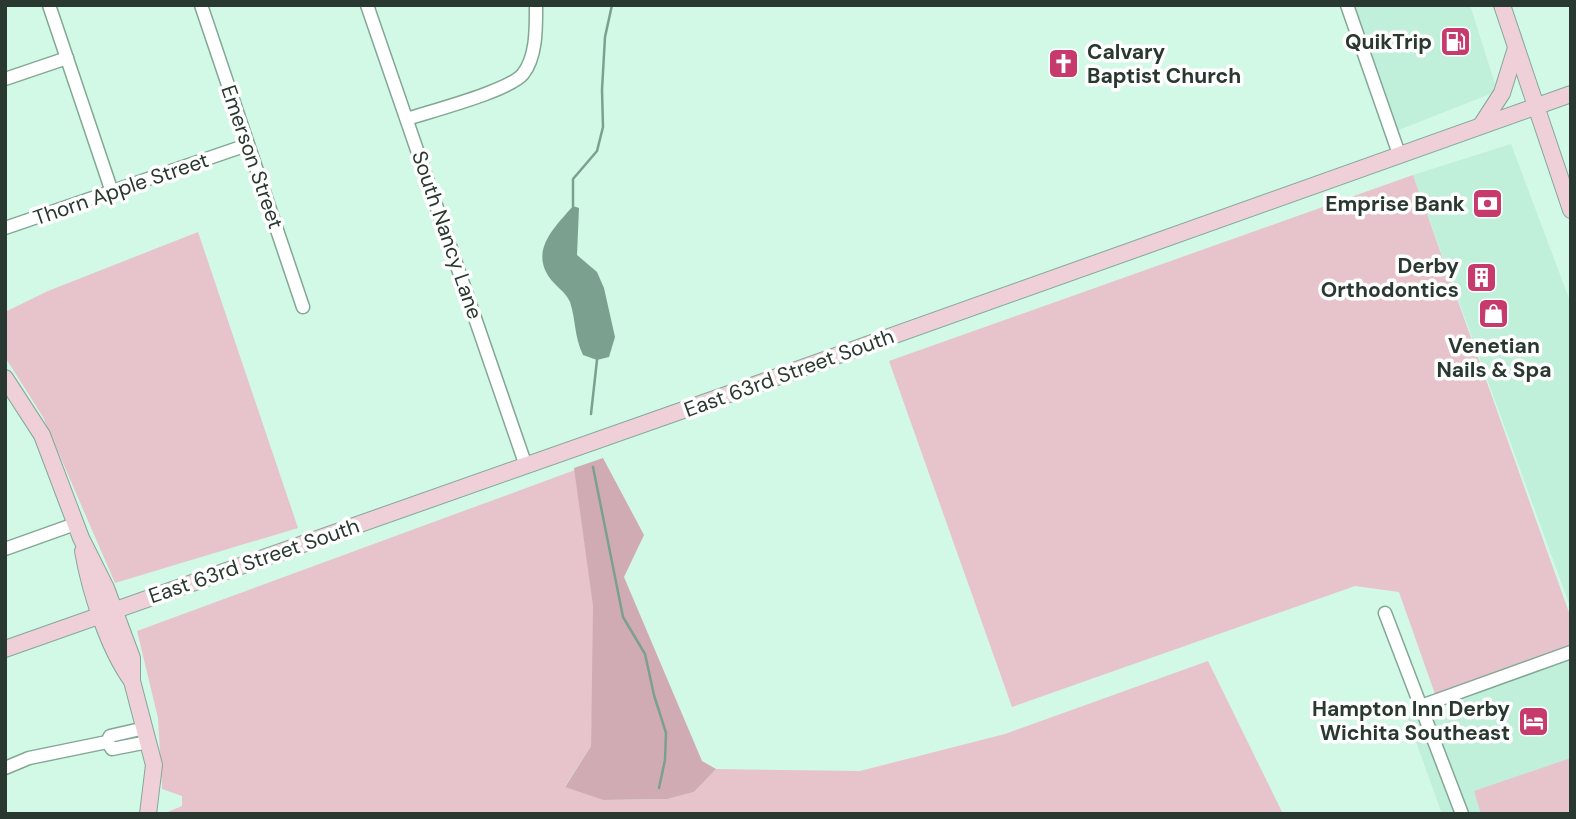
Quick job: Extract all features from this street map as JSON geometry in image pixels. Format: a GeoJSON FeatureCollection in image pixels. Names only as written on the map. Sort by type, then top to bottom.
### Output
{"type":"FeatureCollection","features":[{"type":"Feature","properties":{"kind":"main road"},"geometry":{"type":"LineString","coordinates":[[1502,5],[1571,210]]}},
{"type":"Feature","properties":{"kind":"main road"},"geometry":{"type":"LineString","coordinates":[[1482,124],[1502,93],[1516,48]]}},
{"type":"Feature","properties":{"kind":"main road","name":"East 63rd Street South"},"geometry":{"type":"LineString","coordinates":[[5,649],[1571,94]]}},
{"type":"Feature","properties":{"kind":"main road"},"geometry":{"type":"LineString","coordinates":[[5,378],[12,400],[42,435],[78,531],[87,576],[108,613],[119,663],[132,681],[153,765],[148,814]]}},
{"type":"Feature","properties":{"kind":"street"},"geometry":{"type":"LineString","coordinates":[[49,5],[112,192]]}},
{"type":"Feature","properties":{"kind":"street","name":"Emerson Street"},"geometry":{"type":"LineString","coordinates":[[201,5],[242,146],[303,307]]}},
{"type":"Feature","properties":{"kind":"street","name":"South Nancy Lane"},"geometry":{"type":"LineString","coordinates":[[367,5],[526,466]]}},
{"type":"Feature","properties":{"kind":"street"},"geometry":{"type":"LineString","coordinates":[[407,119],[516,80],[528,65],[534,45],[536,5]]}},
{"type":"Feature","properties":{"kind":"street"},"geometry":{"type":"LineString","coordinates":[[1347,5],[1399,154]]}},
{"type":"Feature","properties":{"kind":"street"},"geometry":{"type":"LineString","coordinates":[[5,79],[67,58]]}},
{"type":"Feature","properties":{"kind":"street","name":"Thorn Apple Street"},"geometry":{"type":"LineString","coordinates":[[5,228],[242,146]]}},
{"type":"Feature","properties":{"kind":"street"},"geometry":{"type":"LineString","coordinates":[[5,549],[78,531]]}},
{"type":"Feature","properties":{"kind":"street"},"geometry":{"type":"LineString","coordinates":[[1385,613],[1462,814]]}},
{"type":"Feature","properties":{"kind":"street"},"geometry":{"type":"LineString","coordinates":[[1421,706],[1571,652]]}},
{"type":"Feature","properties":{"kind":"street"},"geometry":{"type":"LineString","coordinates":[[5,768],[29,758],[107,741],[112,749],[147,735]]}},
{"type":"Feature","properties":{"kind":"shaded area"},"geometry":{"type":"Polygon","coordinates":[[[1352,5],[1470,5],[1496,87],[1490,94],[1391,133],[1352,5]]]}},
{"type":"Feature","properties":{"kind":"shaded area"},"geometry":{"type":"Polygon","coordinates":[[[1511,144],[1571,304],[1571,609],[1413,175],[1511,144]]]}},
{"type":"Feature","properties":{"kind":"shaded area"},"geometry":{"type":"Polygon","coordinates":[[[1413,175],[1571,618],[1571,649],[1436,697],[1399,592],[1355,586],[1012,707],[889,361],[1413,175]]]}},
{"type":"Feature","properties":{"kind":"shaded area"},"geometry":{"type":"Polygon","coordinates":[[[573,206],[579,208],[577,255],[597,272],[604,288],[615,337],[609,357],[597,360],[583,355],[570,302],[549,277],[542,257],[548,238],[573,206]]]}},
{"type":"Feature","properties":{"kind":"shaded area"},"geometry":{"type":"Polygon","coordinates":[[[198,232],[298,528],[115,583],[43,417],[5,357],[5,312],[48,291],[198,232]]]}},
{"type":"Feature","properties":{"kind":"shaded area"},"geometry":{"type":"Polygon","coordinates":[[[603,458],[644,535],[624,577],[702,761],[716,769],[694,792],[667,799],[603,800],[565,787],[591,746],[593,606],[574,468],[603,458]]]}},
{"type":"Feature","properties":{"kind":"shaded area"},"geometry":{"type":"Polygon","coordinates":[[[575,470],[595,619],[591,746],[565,786],[603,800],[666,799],[694,792],[716,769],[860,771],[1005,734],[1208,661],[1283,814],[163,814],[182,806],[182,796],[162,789],[158,718],[137,631],[575,470]]]}},
{"type":"Feature","properties":{"kind":"shaded area"},"geometry":{"type":"Polygon","coordinates":[[[1571,650],[1571,814],[1442,814],[1405,711],[1571,650]]]}},
{"type":"Feature","properties":{"kind":"shaded area"},"geometry":{"type":"Polygon","coordinates":[[[1571,758],[1571,814],[1481,814],[1474,791],[1571,758]]]}},
{"type":"Feature","properties":{"kind":"waterway"},"geometry":{"type":"LineString","coordinates":[[573,206],[573,179],[597,151],[603,127],[605,37],[612,5]]}},
{"type":"Feature","properties":{"kind":"waterway"},"geometry":{"type":"LineString","coordinates":[[591,414],[597,360]]}},
{"type":"Feature","properties":{"kind":"waterway"},"geometry":{"type":"LineString","coordinates":[[593,467],[623,617],[645,654],[666,733],[665,760],[659,788]]}},
{"type":"Feature","properties":{"kind":"place","name":"QuikTrip"},"geometry":{"type":"Point","coordinates":[1455,42]}},
{"type":"Feature","properties":{"kind":"place","name":"Calvary Baptist Church"},"geometry":{"type":"Point","coordinates":[1064,64]}},
{"type":"Feature","properties":{"kind":"place","name":"Emprise Bank"},"geometry":{"type":"Point","coordinates":[1488,204]}},
{"type":"Feature","properties":{"kind":"place","name":"Derby Orthodontics"},"geometry":{"type":"Point","coordinates":[1482,278]}},
{"type":"Feature","properties":{"kind":"place","name":"Venetian Nails & Spa"},"geometry":{"type":"Point","coordinates":[1494,314]}},
{"type":"Feature","properties":{"kind":"place","name":"Hampton Inn Derby Wichita Southeast"},"geometry":{"type":"Point","coordinates":[1533,721]}}]}
